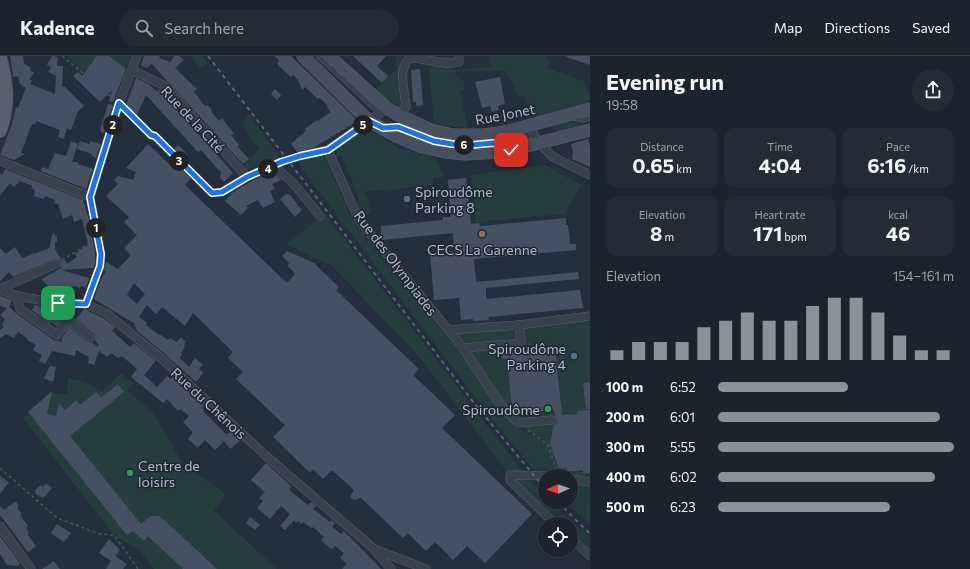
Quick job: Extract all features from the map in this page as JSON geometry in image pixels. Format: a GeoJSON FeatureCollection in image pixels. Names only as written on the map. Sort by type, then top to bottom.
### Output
{"type":"FeatureCollection","features":[{"type":"Feature","properties":{"kind":"main road"},"geometry":{"type":"LineString","coordinates":[[0,56],[7,101],[6,115],[0,131]]}},
{"type":"Feature","properties":{"kind":"street"},"geometry":{"type":"LineString","coordinates":[[86,304],[100,266],[101,254],[90,197],[119,103],[137,56]]}},
{"type":"Feature","properties":{"kind":"street"},"geometry":{"type":"LineString","coordinates":[[303,56],[369,121],[394,135],[422,147],[445,152],[465,154],[503,152],[590,130]]}},
{"type":"Feature","properties":{"kind":"street","name":"Rue Jonet"},"geometry":{"type":"LineString","coordinates":[[329,56],[383,110],[431,130],[453,135],[484,135],[505,132],[590,109]]}},
{"type":"Feature","properties":{"kind":"street"},"geometry":{"type":"LineString","coordinates":[[398,115],[406,107],[402,71],[405,63],[410,58],[452,63],[459,62],[459,56]]}},
{"type":"Feature","properties":{"kind":"street","name":"Rue de la Cité"},"geometry":{"type":"LineString","coordinates":[[132,70],[165,86],[247,177]]}},
{"type":"Feature","properties":{"kind":"street"},"geometry":{"type":"LineString","coordinates":[[300,156],[328,150],[383,110]]}},
{"type":"Feature","properties":{"kind":"street"},"geometry":{"type":"LineString","coordinates":[[529,125],[537,141],[553,157],[590,175]]}},
{"type":"Feature","properties":{"kind":"street","name":"Rue des Olympiades"},"geometry":{"type":"LineString","coordinates":[[328,150],[357,216],[363,225],[463,348],[500,404],[518,423]]}},
{"type":"Feature","properties":{"kind":"street"},"geometry":{"type":"LineString","coordinates":[[0,161],[90,197]]}},
{"type":"Feature","properties":{"kind":"street"},"geometry":{"type":"LineString","coordinates":[[222,192],[247,177],[278,164],[320,216]]}},
{"type":"Feature","properties":{"kind":"street","name":"Rue du Chênois"},"geometry":{"type":"LineString","coordinates":[[0,289],[56,264]]}},
{"type":"Feature","properties":{"kind":"street","name":"Rue du Chênois"},"geometry":{"type":"LineString","coordinates":[[0,289],[17,296],[58,303],[86,304],[106,313],[162,359],[266,455],[373,548],[391,569]]}},
{"type":"Feature","properties":{"kind":"street"},"geometry":{"type":"LineString","coordinates":[[17,296],[20,309],[58,335],[68,319],[72,303]]}},
{"type":"Feature","properties":{"kind":"street","name":"Rue des Olympiades"},"geometry":{"type":"LineString","coordinates":[[448,330],[519,325],[590,316]]}},
{"type":"Feature","properties":{"kind":"street"},"geometry":{"type":"LineString","coordinates":[[68,319],[90,338]]}},
{"type":"Feature","properties":{"kind":"street"},"geometry":{"type":"LineString","coordinates":[[463,348],[521,343],[519,325]]}},
{"type":"Feature","properties":{"kind":"street"},"geometry":{"type":"LineString","coordinates":[[518,423],[552,420]]}},
{"type":"Feature","properties":{"kind":"street"},"geometry":{"type":"LineString","coordinates":[[538,476],[510,475],[510,480],[538,507]]}},
{"type":"Feature","properties":{"kind":"street"},"geometry":{"type":"LineString","coordinates":[[578,478],[590,482]]}},
{"type":"Feature","properties":{"kind":"street"},"geometry":{"type":"LineString","coordinates":[[540,509],[548,517]]}},
{"type":"Feature","properties":{"kind":"street"},"geometry":{"type":"LineString","coordinates":[[0,526],[31,569]]}},
{"type":"Feature","properties":{"kind":"street"},"geometry":{"type":"LineString","coordinates":[[578,545],[590,556]]}},
{"type":"Feature","properties":{"kind":"street"},"geometry":{"type":"LineString","coordinates":[[373,548],[426,569]]}},
{"type":"Feature","properties":{"kind":"lane"},"geometry":{"type":"LineString","coordinates":[[318,56],[383,110]]}},
{"type":"Feature","properties":{"kind":"lane"},"geometry":{"type":"LineString","coordinates":[[565,116],[583,120],[590,118]]}},
{"type":"Feature","properties":{"kind":"path"},"geometry":{"type":"LineString","coordinates":[[62,56],[119,103],[151,135],[155,136],[212,193],[222,192]]}},
{"type":"Feature","properties":{"kind":"path"},"geometry":{"type":"LineString","coordinates":[[56,264],[98,238]]}},
{"type":"Feature","properties":{"kind":"path"},"geometry":{"type":"LineString","coordinates":[[518,423],[548,445],[556,469]]}},
{"type":"Feature","properties":{"kind":"path"},"geometry":{"type":"LineString","coordinates":[[0,468],[57,518],[100,534],[114,535],[138,569]]}},
{"type":"Feature","properties":{"kind":"green space"},"geometry":{"type":"Polygon","coordinates":[[[67,56],[97,56],[86,71],[82,73],[67,56]]]}},
{"type":"Feature","properties":{"kind":"green space"},"geometry":{"type":"Polygon","coordinates":[[[109,56],[132,56],[126,69],[109,56]]]}},
{"type":"Feature","properties":{"kind":"green space"},"geometry":{"type":"Polygon","coordinates":[[[192,56],[202,56],[208,64],[200,69],[192,56]]]}},
{"type":"Feature","properties":{"kind":"green space"},"geometry":{"type":"Polygon","coordinates":[[[395,56],[425,56],[410,58],[403,68],[406,103],[398,111],[376,91],[388,76],[397,70],[395,56]]]}},
{"type":"Feature","properties":{"kind":"green space"},"geometry":{"type":"Polygon","coordinates":[[[490,56],[545,56],[549,60],[547,68],[586,82],[586,91],[590,92],[590,104],[537,119],[530,110],[524,97],[518,96],[506,71],[455,72],[457,77],[463,81],[466,89],[460,91],[468,128],[434,124],[429,70],[435,64],[451,67],[452,70],[491,67],[490,56]]]}},
{"type":"Feature","properties":{"kind":"green space"},"geometry":{"type":"Polygon","coordinates":[[[249,114],[281,158],[246,170],[243,166],[259,149],[242,125],[249,114]]]}},
{"type":"Feature","properties":{"kind":"green space"},"geometry":{"type":"Polygon","coordinates":[[[564,120],[584,125],[590,123],[590,126],[560,134],[550,124],[564,120]]]}},
{"type":"Feature","properties":{"kind":"green space"},"geometry":{"type":"Polygon","coordinates":[[[367,129],[403,150],[434,157],[444,174],[441,178],[433,178],[433,185],[365,192],[371,213],[362,215],[357,205],[361,203],[341,156],[335,158],[339,146],[367,129]]]}},
{"type":"Feature","properties":{"kind":"green space"},"geometry":{"type":"Polygon","coordinates":[[[527,129],[533,142],[516,146],[495,137],[527,129]]]}},
{"type":"Feature","properties":{"kind":"green space","name":"Spiroudôme"},"geometry":{"type":"Polygon","coordinates":[[[324,150],[350,216],[376,251],[459,351],[515,427],[543,441],[518,424],[448,330],[590,321],[590,524],[573,509],[578,509],[578,469],[538,469],[538,475],[484,409],[294,158],[324,150]]]}},
{"type":"Feature","properties":{"kind":"green space"},"geometry":{"type":"Polygon","coordinates":[[[545,165],[581,185],[565,214],[476,222],[471,175],[545,165]]]}},
{"type":"Feature","properties":{"kind":"green space"},"geometry":{"type":"Polygon","coordinates":[[[325,214],[525,475],[538,489],[538,504],[510,480],[510,475],[417,354],[331,265],[286,244],[325,214]]]}},
{"type":"Feature","properties":{"kind":"green space","name":"Centre de loisirs"},"geometry":{"type":"Polygon","coordinates":[[[121,373],[134,383],[127,391],[152,411],[186,469],[203,477],[226,495],[214,511],[277,569],[154,569],[138,549],[114,535],[23,418],[52,393],[67,394],[68,378],[85,381],[102,391],[121,373]]]}},
{"type":"Feature","properties":{"kind":"green space"},"geometry":{"type":"Polygon","coordinates":[[[544,509],[559,509],[567,517],[553,517],[544,509]]]}},
{"type":"Feature","properties":{"kind":"green space"},"geometry":{"type":"Polygon","coordinates":[[[578,527],[590,538],[590,549],[578,538],[578,527]]]}},
{"type":"Feature","properties":{"kind":"building"},"geometry":{"type":"Polygon","coordinates":[[[10,56],[23,56],[24,63],[31,68],[30,70],[34,73],[29,79],[32,81],[30,84],[55,94],[56,76],[48,72],[51,67],[47,65],[52,56],[58,58],[57,66],[63,66],[62,88],[64,86],[84,106],[78,111],[71,130],[67,128],[64,139],[58,137],[60,130],[36,121],[35,125],[32,124],[21,153],[25,154],[14,160],[0,155],[11,127],[16,107],[18,108],[26,88],[20,84],[18,76],[13,77],[10,56]]]}},
{"type":"Feature","properties":{"kind":"building"},"geometry":{"type":"Polygon","coordinates":[[[97,56],[109,56],[126,69],[113,102],[109,101],[112,90],[100,102],[73,76],[78,72],[82,76],[97,56]]]}},
{"type":"Feature","properties":{"kind":"building"},"geometry":{"type":"Polygon","coordinates":[[[144,56],[160,56],[159,58],[171,62],[174,56],[179,56],[184,60],[175,68],[197,89],[194,92],[205,106],[208,105],[219,121],[222,118],[234,134],[231,135],[239,145],[237,146],[249,159],[243,164],[152,64],[146,68],[141,65],[144,56]]]}},
{"type":"Feature","properties":{"kind":"building"},"geometry":{"type":"Polygon","coordinates":[[[274,56],[291,56],[358,121],[313,148],[297,152],[291,144],[306,131],[305,129],[331,112],[327,107],[328,106],[320,98],[318,99],[305,87],[302,90],[298,80],[293,75],[291,77],[277,64],[279,60],[274,56]]]}},
{"type":"Feature","properties":{"kind":"building"},"geometry":{"type":"Polygon","coordinates":[[[353,56],[386,56],[377,66],[388,76],[382,83],[353,56]]]}},
{"type":"Feature","properties":{"kind":"building"},"geometry":{"type":"Polygon","coordinates":[[[590,56],[590,65],[566,57],[590,56]]]}},
{"type":"Feature","properties":{"kind":"building"},"geometry":{"type":"Polygon","coordinates":[[[420,69],[423,105],[416,106],[416,102],[413,102],[411,70],[420,69]]]}},
{"type":"Feature","properties":{"kind":"building"},"geometry":{"type":"Polygon","coordinates":[[[500,77],[505,104],[498,106],[499,110],[492,112],[490,106],[482,108],[475,82],[500,77]]]}},
{"type":"Feature","properties":{"kind":"building"},"geometry":{"type":"Polygon","coordinates":[[[136,78],[150,85],[157,92],[159,90],[233,173],[224,182],[220,178],[221,172],[201,150],[198,152],[146,95],[136,117],[125,107],[136,78]]]}},
{"type":"Feature","properties":{"kind":"building"},"geometry":{"type":"Polygon","coordinates":[[[275,89],[281,95],[277,100],[271,94],[275,89]]]}},
{"type":"Feature","properties":{"kind":"building"},"geometry":{"type":"Polygon","coordinates":[[[108,104],[113,105],[104,133],[102,133],[100,130],[108,104]]]}},
{"type":"Feature","properties":{"kind":"building"},"geometry":{"type":"Polygon","coordinates":[[[588,139],[590,147],[590,167],[572,159],[573,153],[571,144],[588,139]]]}},
{"type":"Feature","properties":{"kind":"building"},"geometry":{"type":"Polygon","coordinates":[[[71,141],[78,144],[72,162],[78,162],[78,164],[93,169],[86,189],[41,171],[42,167],[48,169],[55,153],[66,156],[71,141]]]}},
{"type":"Feature","properties":{"kind":"building"},"geometry":{"type":"Polygon","coordinates":[[[80,141],[89,144],[90,141],[101,144],[96,158],[92,156],[92,154],[77,149],[80,141]]]}},
{"type":"Feature","properties":{"kind":"building"},"geometry":{"type":"Polygon","coordinates":[[[148,144],[175,170],[178,166],[191,178],[185,185],[287,283],[295,274],[288,266],[289,263],[282,256],[287,251],[314,263],[339,287],[336,290],[419,369],[413,375],[455,415],[442,428],[532,514],[485,563],[467,546],[453,560],[435,542],[426,551],[408,533],[403,538],[361,498],[354,500],[350,497],[354,490],[332,470],[323,479],[313,469],[310,473],[273,437],[285,425],[236,379],[243,372],[228,358],[233,352],[193,313],[185,326],[162,307],[156,314],[147,305],[139,317],[147,323],[146,325],[168,340],[170,338],[177,342],[181,337],[186,342],[180,358],[189,367],[195,358],[203,365],[199,369],[203,373],[196,382],[135,329],[135,324],[94,299],[106,271],[104,270],[106,262],[118,269],[131,255],[124,248],[137,235],[124,222],[129,217],[106,196],[118,184],[114,180],[118,176],[133,180],[136,172],[126,168],[148,144]],[[134,283],[127,295],[137,304],[145,294],[134,283]]]}},
{"type":"Feature","properties":{"kind":"building"},"geometry":{"type":"Polygon","coordinates":[[[178,145],[188,155],[183,159],[174,149],[178,145]]]}},
{"type":"Feature","properties":{"kind":"building"},"geometry":{"type":"Polygon","coordinates":[[[5,169],[83,200],[89,220],[95,253],[95,264],[93,268],[62,270],[89,278],[86,288],[81,286],[80,288],[73,286],[68,298],[51,295],[52,291],[42,279],[63,267],[60,267],[61,261],[56,259],[13,277],[9,272],[0,281],[0,248],[6,254],[15,247],[22,258],[24,258],[33,253],[34,254],[49,248],[54,233],[57,237],[55,249],[62,261],[65,260],[67,264],[77,257],[75,254],[88,245],[82,219],[74,222],[72,215],[63,219],[58,204],[54,203],[55,200],[45,196],[44,199],[34,196],[35,190],[31,188],[32,186],[20,181],[14,187],[10,183],[0,196],[0,173],[2,175],[5,169]]]}},
{"type":"Feature","properties":{"kind":"building"},"geometry":{"type":"Polygon","coordinates":[[[269,173],[270,176],[275,174],[281,180],[272,184],[275,189],[270,191],[275,202],[263,208],[258,200],[246,206],[248,208],[241,215],[225,201],[232,193],[269,173]]]}},
{"type":"Feature","properties":{"kind":"building"},"geometry":{"type":"Polygon","coordinates":[[[466,178],[471,224],[479,223],[480,226],[566,218],[570,244],[576,244],[576,250],[474,259],[476,282],[578,272],[579,279],[486,288],[486,299],[580,290],[583,308],[488,317],[489,320],[473,321],[473,319],[461,320],[459,298],[434,300],[430,253],[454,251],[453,233],[382,240],[381,226],[443,220],[443,217],[451,217],[448,180],[466,178]]]}},
{"type":"Feature","properties":{"kind":"building"},"geometry":{"type":"Polygon","coordinates":[[[286,194],[290,195],[302,210],[295,217],[280,199],[286,194]]]}},
{"type":"Feature","properties":{"kind":"building"},"geometry":{"type":"Polygon","coordinates":[[[0,296],[12,300],[9,307],[17,314],[54,340],[62,342],[62,338],[69,327],[87,342],[93,343],[98,347],[99,345],[95,340],[94,334],[76,319],[84,309],[103,318],[115,327],[112,331],[130,347],[134,343],[156,361],[144,375],[157,387],[167,376],[171,379],[173,377],[204,406],[202,408],[204,410],[203,411],[227,435],[231,431],[241,440],[230,449],[224,441],[215,450],[205,440],[198,448],[188,439],[193,432],[183,422],[189,416],[180,409],[178,411],[167,399],[163,403],[131,377],[137,369],[122,356],[118,358],[111,353],[107,357],[99,351],[94,365],[88,363],[89,357],[76,350],[75,356],[52,351],[45,364],[39,361],[42,355],[33,350],[36,345],[27,340],[28,339],[18,332],[14,338],[6,334],[0,339],[0,330],[4,327],[2,325],[5,319],[0,315],[7,308],[0,306],[0,296]]]}},
{"type":"Feature","properties":{"kind":"building"},"geometry":{"type":"Polygon","coordinates":[[[35,305],[52,309],[63,317],[57,326],[51,322],[50,324],[32,310],[35,305]]]}},
{"type":"Feature","properties":{"kind":"building"},"geometry":{"type":"Polygon","coordinates":[[[555,348],[562,415],[578,414],[578,411],[590,410],[590,473],[583,473],[583,470],[578,471],[578,469],[559,469],[550,444],[554,425],[557,423],[554,410],[517,413],[512,408],[507,359],[502,359],[501,352],[555,348]]]}},
{"type":"Feature","properties":{"kind":"building"},"geometry":{"type":"Polygon","coordinates":[[[50,366],[56,367],[53,382],[44,378],[50,366]]]}},
{"type":"Feature","properties":{"kind":"building"},"geometry":{"type":"Polygon","coordinates":[[[590,382],[590,409],[586,409],[583,383],[590,382]]]}},
{"type":"Feature","properties":{"kind":"building"},"geometry":{"type":"Polygon","coordinates":[[[118,384],[124,392],[70,436],[141,524],[151,516],[158,516],[162,518],[217,569],[183,569],[148,536],[144,541],[133,531],[127,535],[28,412],[52,391],[47,414],[56,416],[59,403],[65,410],[76,400],[80,405],[96,392],[101,398],[118,384]]]}},
{"type":"Feature","properties":{"kind":"building"},"geometry":{"type":"Polygon","coordinates":[[[266,463],[291,486],[289,490],[308,505],[311,502],[314,504],[316,506],[313,509],[330,522],[331,520],[335,523],[332,527],[341,534],[344,531],[381,569],[342,569],[347,564],[340,558],[344,553],[335,546],[332,549],[327,546],[321,540],[324,537],[313,527],[312,528],[303,522],[301,524],[298,521],[296,523],[294,520],[285,530],[280,526],[290,514],[281,506],[270,519],[257,508],[263,501],[259,498],[265,492],[251,480],[266,463]]]}},
{"type":"Feature","properties":{"kind":"building"},"geometry":{"type":"Polygon","coordinates":[[[0,476],[9,482],[0,494],[0,476]]]}},
{"type":"Feature","properties":{"kind":"building"},"geometry":{"type":"Polygon","coordinates":[[[46,483],[52,488],[43,498],[36,494],[35,490],[40,485],[43,487],[46,483]]]}},
{"type":"Feature","properties":{"kind":"building"},"geometry":{"type":"Polygon","coordinates":[[[16,501],[19,506],[17,508],[22,514],[20,515],[28,526],[26,528],[29,533],[27,534],[36,546],[28,552],[0,515],[0,506],[4,510],[16,501]]]}},
{"type":"Feature","properties":{"kind":"building"},"geometry":{"type":"Polygon","coordinates":[[[250,517],[260,525],[255,530],[246,523],[250,517]]]}},
{"type":"Feature","properties":{"kind":"building"},"geometry":{"type":"Polygon","coordinates":[[[57,524],[71,533],[64,542],[51,533],[57,524]]]}},
{"type":"Feature","properties":{"kind":"building"},"geometry":{"type":"Polygon","coordinates":[[[0,536],[20,563],[18,566],[7,565],[0,554],[0,536]]]}},
{"type":"Feature","properties":{"kind":"building"},"geometry":{"type":"Polygon","coordinates":[[[109,539],[120,550],[115,556],[127,564],[123,569],[106,569],[111,561],[99,553],[109,539]]]}},
{"type":"Feature","properties":{"kind":"building"},"geometry":{"type":"Polygon","coordinates":[[[54,561],[60,569],[42,569],[54,561]]]}},
{"type":"Feature","properties":{"kind":"railway"},"geometry":{"type":"LineString","coordinates":[[208,56],[474,403],[538,481]]}},
{"type":"Feature","properties":{"kind":"railway"},"geometry":{"type":"LineString","coordinates":[[565,509],[590,534]]}},
{"type":"Feature","properties":{"kind":"place","name":"Spiroudôme Parking 8"},"geometry":{"type":"Point","coordinates":[407,199]}},
{"type":"Feature","properties":{"kind":"place","name":"CECS La Garenne"},"geometry":{"type":"Point","coordinates":[482,234]}},
{"type":"Feature","properties":{"kind":"place","name":"Spiroudôme Parking 4"},"geometry":{"type":"Point","coordinates":[574,356]}},
{"type":"Feature","properties":{"kind":"place","name":"Spiroudôme"},"geometry":{"type":"Point","coordinates":[548,409]}},
{"type":"Feature","properties":{"kind":"place","name":"Centre de loisirs"},"geometry":{"type":"Point","coordinates":[130,473]}},
{"type":"Feature","properties":{"kind":"route"},"geometry":{"type":"LineString","coordinates":[[58,303],[86,304],[100,266],[101,254],[90,197],[119,103],[151,135],[155,136],[212,193],[222,192],[247,177],[281,162],[328,150],[369,121],[383,128],[398,127],[434,141],[472,145],[493,143],[511,150]]}}]}
